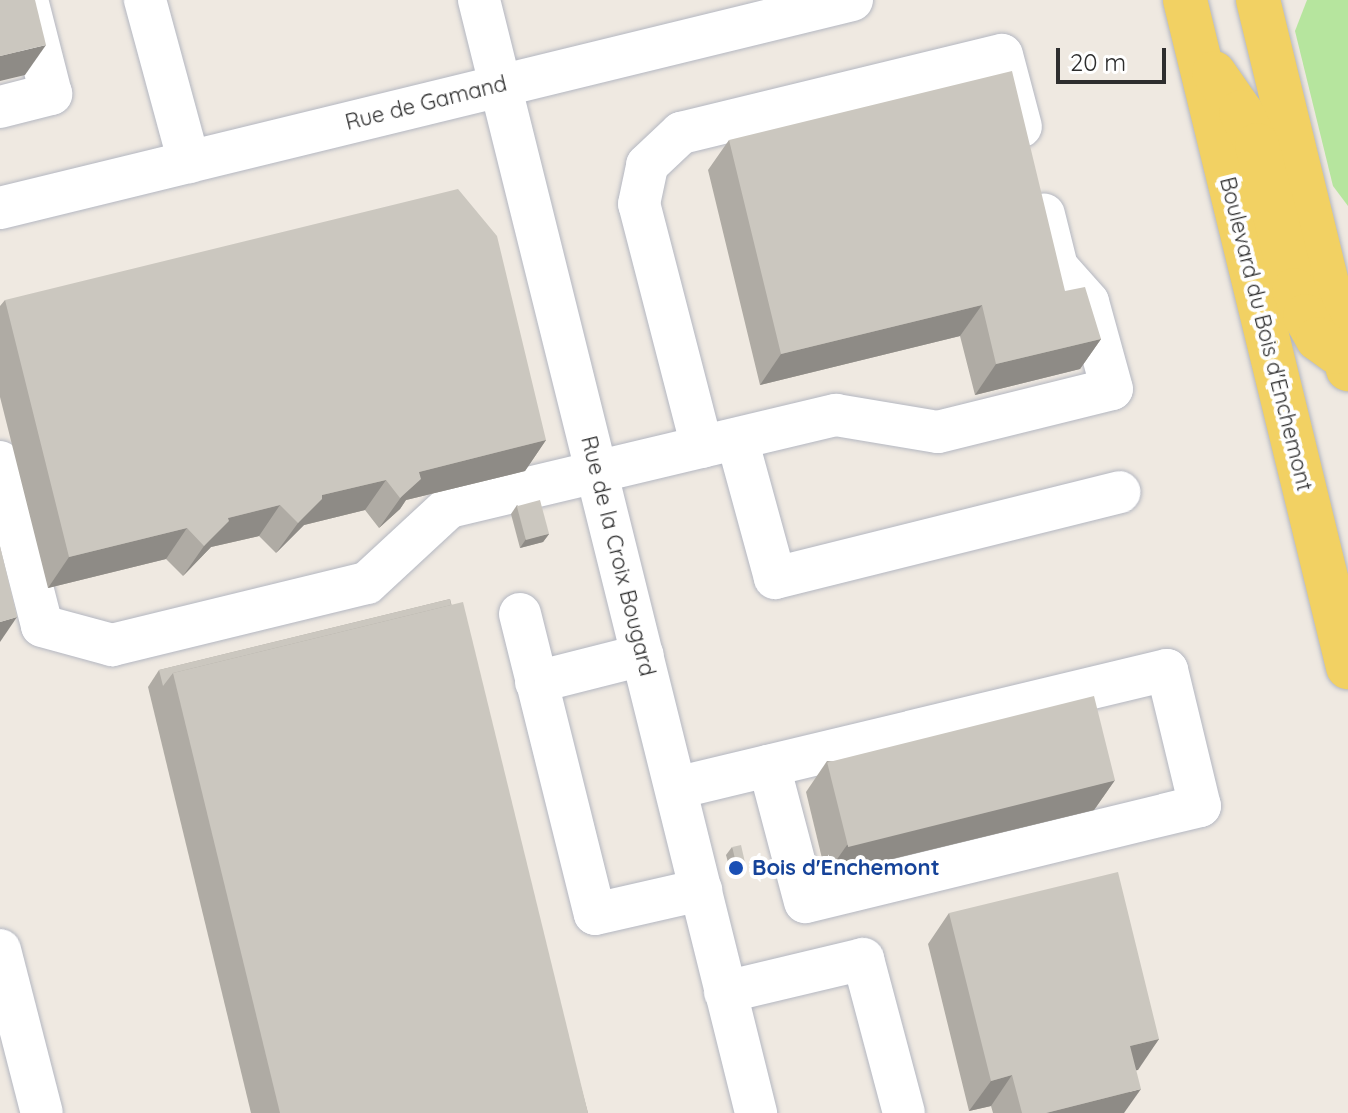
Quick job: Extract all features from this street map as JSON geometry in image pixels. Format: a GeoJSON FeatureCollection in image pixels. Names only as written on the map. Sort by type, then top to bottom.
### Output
{"type":"FeatureCollection","features":[{"type":"Feature","properties":{"kind":"main road","name":"Boulevard du Bois d'Enchemont"},"geometry":{"type":"LineString","coordinates":[[1185,0],[1348,667]]}},
{"type":"Feature","properties":{"kind":"main road"},"geometry":{"type":"LineString","coordinates":[[1258,0],[1347,359]]}},
{"type":"Feature","properties":{"kind":"main road"},"geometry":{"type":"LineString","coordinates":[[1197,48],[1241,112],[1257,145],[1294,290],[1305,316],[1326,346],[1347,359]]}},
{"type":"Feature","properties":{"kind":"street"},"geometry":{"type":"LineString","coordinates":[[0,107],[51,94],[27,0]]}},
{"type":"Feature","properties":{"kind":"street"},"geometry":{"type":"LineString","coordinates":[[145,0],[189,162]]}},
{"type":"Feature","properties":{"kind":"street","name":"Rue de la Croix Bougard"},"geometry":{"type":"LineString","coordinates":[[479,0],[756,1113]]}},
{"type":"Feature","properties":{"kind":"street","name":"Rue de Gamand"},"geometry":{"type":"LineString","coordinates":[[0,208],[852,0]]}},
{"type":"Feature","properties":{"kind":"street"},"geometry":{"type":"LineString","coordinates":[[0,462],[42,626],[112,645],[367,583],[449,507],[719,443],[836,415],[938,432],[1112,389],[1088,302],[1057,267],[1002,55],[681,133],[647,165],[639,204],[719,443],[775,578],[1119,492]]}},
{"type":"Feature","properties":{"kind":"street"},"geometry":{"type":"LineString","coordinates":[[520,614],[595,914],[701,890]]}},
{"type":"Feature","properties":{"kind":"street"},"geometry":{"type":"LineString","coordinates":[[536,682],[643,655]]}},
{"type":"Feature","properties":{"kind":"street"},"geometry":{"type":"LineString","coordinates":[[676,788],[1167,670],[1200,806],[805,902],[769,766]]}},
{"type":"Feature","properties":{"kind":"street"},"geometry":{"type":"LineString","coordinates":[[0,950],[42,1113]]}},
{"type":"Feature","properties":{"kind":"street"},"geometry":{"type":"LineString","coordinates":[[725,992],[863,959],[904,1113]]}},
{"type":"Feature","properties":{"kind":"green space"},"geometry":{"type":"Polygon","coordinates":[[[1307,0],[1348,0],[1348,206],[1333,186],[1295,31],[1307,0]]]}},
{"type":"Feature","properties":{"kind":"building"},"geometry":{"type":"Polygon","coordinates":[[[0,0],[35,0],[46,45],[0,56],[0,0]]]}},
{"type":"Feature","properties":{"kind":"building"},"geometry":{"type":"Polygon","coordinates":[[[1012,71],[1065,291],[1085,287],[1101,339],[996,364],[982,305],[781,354],[729,140],[1012,71]]]}},
{"type":"Feature","properties":{"kind":"building"},"geometry":{"type":"Polygon","coordinates":[[[458,189],[497,236],[546,440],[419,472],[421,479],[400,498],[386,480],[322,495],[322,499],[298,523],[280,505],[228,518],[229,521],[204,546],[187,528],[69,557],[5,300],[458,189]]]}},
{"type":"Feature","properties":{"kind":"building"},"geometry":{"type":"Polygon","coordinates":[[[540,500],[549,534],[526,540],[517,506],[540,500]]]}},
{"type":"Feature","properties":{"kind":"building"},"geometry":{"type":"Polygon","coordinates":[[[0,546],[17,617],[0,622],[0,546]]]}},
{"type":"Feature","properties":{"kind":"building"},"geometry":{"type":"Polygon","coordinates":[[[450,599],[451,605],[173,673],[163,686],[159,670],[450,599]]]}},
{"type":"Feature","properties":{"kind":"building"},"geometry":{"type":"Polygon","coordinates":[[[463,602],[588,1113],[280,1113],[173,673],[463,602]]]}},
{"type":"Feature","properties":{"kind":"building"},"geometry":{"type":"Polygon","coordinates":[[[1094,696],[1115,780],[848,847],[827,763],[1094,696]]]}},
{"type":"Feature","properties":{"kind":"building"},"geometry":{"type":"Polygon","coordinates":[[[741,845],[746,867],[737,869],[732,847],[741,845]]]}},
{"type":"Feature","properties":{"kind":"building"},"geometry":{"type":"Polygon","coordinates":[[[1118,872],[1159,1039],[1130,1046],[1141,1089],[1046,1113],[1022,1113],[1012,1075],[991,1081],[949,913],[1118,872]]]}},
{"type":"Feature","properties":{"kind":"place","name":"Bois d'Enchemont"},"geometry":{"type":"Point","coordinates":[736,868]}}]}
